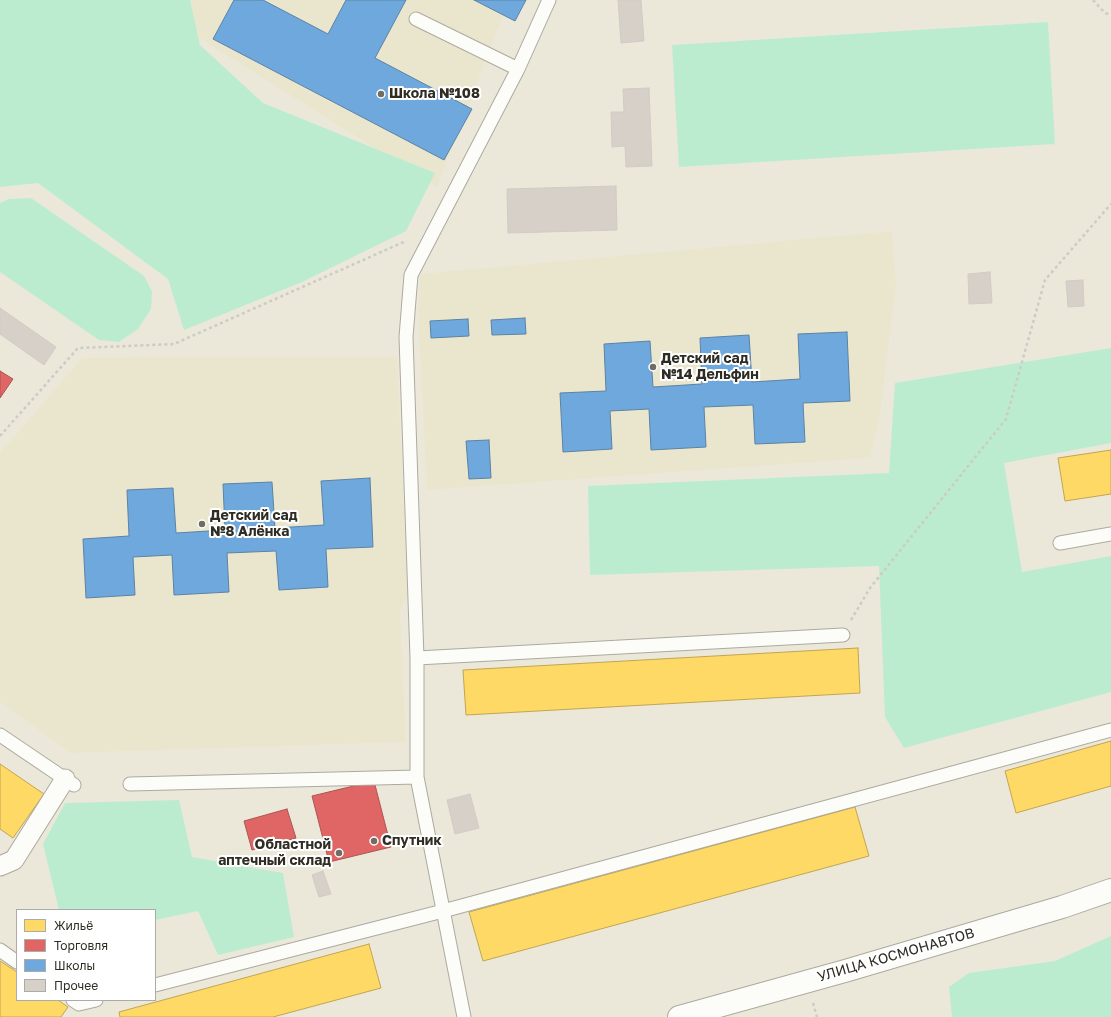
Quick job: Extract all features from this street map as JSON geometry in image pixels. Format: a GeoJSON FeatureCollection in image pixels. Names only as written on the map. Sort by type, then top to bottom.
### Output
{"type":"FeatureCollection","features":[{"type":"Feature","properties":{"kind":"street"},"geometry":{"type":"LineString","coordinates":[[0,866],[14,860],[69,782]]}},
{"type":"Feature","properties":{"kind":"street","name":"УЛИЦА КОСМОНАВТОВ"},"geometry":{"type":"LineString","coordinates":[[679,1017],[845,971],[1062,907],[1111,890]]}},
{"type":"Feature","properties":{"kind":"lane"},"geometry":{"type":"LineString","coordinates":[[464,1017],[418,777],[416,658],[406,337],[411,275],[518,69],[549,0]]}},
{"type":"Feature","properties":{"kind":"lane"},"geometry":{"type":"LineString","coordinates":[[416,19],[518,69]]}},
{"type":"Feature","properties":{"kind":"lane"},"geometry":{"type":"LineString","coordinates":[[1060,543],[1111,534]]}},
{"type":"Feature","properties":{"kind":"lane"},"geometry":{"type":"LineString","coordinates":[[416,658],[843,635]]}},
{"type":"Feature","properties":{"kind":"lane"},"geometry":{"type":"LineString","coordinates":[[156,985],[443,911],[1111,730]]}},
{"type":"Feature","properties":{"kind":"lane"},"geometry":{"type":"LineString","coordinates":[[0,735],[69,782]]}},
{"type":"Feature","properties":{"kind":"lane"},"geometry":{"type":"LineString","coordinates":[[130,784],[418,777]]}},
{"type":"Feature","properties":{"kind":"lane"},"geometry":{"type":"LineString","coordinates":[[0,950],[16,961]]}},
{"type":"Feature","properties":{"kind":"lane"},"geometry":{"type":"LineString","coordinates":[[75,1001],[80,1004],[92,1001]]}},
{"type":"Feature","properties":{"kind":"path"},"geometry":{"type":"LineString","coordinates":[[1092,0],[1105,13],[1111,15]]}},
{"type":"Feature","properties":{"kind":"path"},"geometry":{"type":"LineString","coordinates":[[843,635],[870,588],[1006,419],[1045,280],[1111,204]]}},
{"type":"Feature","properties":{"kind":"path"},"geometry":{"type":"LineString","coordinates":[[0,436],[78,348],[174,344],[435,228]]}},
{"type":"Feature","properties":{"kind":"shaded area","name":"Школа №108"},"geometry":{"type":"Polygon","coordinates":[[[509,0],[437,187],[140,1],[509,0]]]}},
{"type":"Feature","properties":{"kind":"shaded area","name":"Детский сад №14 Дельфин"},"geometry":{"type":"Polygon","coordinates":[[[892,231],[896,286],[879,421],[870,458],[427,490],[418,314],[420,274],[892,231]]]}},
{"type":"Feature","properties":{"kind":"shaded area","name":"Детский сад №8 Алёнка"},"geometry":{"type":"Polygon","coordinates":[[[397,357],[408,595],[400,611],[406,742],[71,753],[0,702],[0,453],[82,358],[397,357]]]}},
{"type":"Feature","properties":{"kind":"green space"},"geometry":{"type":"Polygon","coordinates":[[[0,0],[190,0],[200,45],[263,103],[435,173],[406,231],[302,282],[184,330],[168,279],[38,183],[0,187],[0,0]]]}},
{"type":"Feature","properties":{"kind":"green space"},"geometry":{"type":"Polygon","coordinates":[[[1048,22],[1055,144],[679,167],[672,45],[1048,22]]]}},
{"type":"Feature","properties":{"kind":"green space"},"geometry":{"type":"Polygon","coordinates":[[[31,198],[144,276],[152,291],[151,309],[138,329],[119,342],[99,340],[0,272],[0,203],[9,199],[31,198]]]}},
{"type":"Feature","properties":{"kind":"green space"},"geometry":{"type":"Polygon","coordinates":[[[1111,348],[1111,443],[1004,463],[1022,572],[1111,556],[1111,692],[904,748],[885,717],[879,566],[590,575],[588,486],[889,473],[895,383],[1111,348]]]}},
{"type":"Feature","properties":{"kind":"green space"},"geometry":{"type":"Polygon","coordinates":[[[179,800],[192,857],[283,873],[294,937],[218,955],[198,911],[156,920],[156,909],[59,909],[43,844],[65,803],[179,800]]]}},
{"type":"Feature","properties":{"kind":"green space"},"geometry":{"type":"Polygon","coordinates":[[[1111,936],[1111,1017],[952,1017],[949,987],[969,973],[1055,961],[1111,936]]]}},
{"type":"Feature","properties":{"kind":"building: Жильё"},"geometry":{"type":"Polygon","coordinates":[[[1111,450],[1111,494],[1065,501],[1058,458],[1111,450]]]}},
{"type":"Feature","properties":{"kind":"building: Жильё"},"geometry":{"type":"Polygon","coordinates":[[[858,648],[860,693],[466,715],[463,670],[858,648]]]}},
{"type":"Feature","properties":{"kind":"building: Жильё"},"geometry":{"type":"Polygon","coordinates":[[[1111,741],[1111,786],[1016,813],[1005,771],[1111,741]]]}},
{"type":"Feature","properties":{"kind":"building: Жильё"},"geometry":{"type":"Polygon","coordinates":[[[0,764],[44,794],[13,838],[0,829],[0,764]]]}},
{"type":"Feature","properties":{"kind":"building: Жильё"},"geometry":{"type":"Polygon","coordinates":[[[855,807],[869,856],[483,961],[469,912],[855,807]]]}},
{"type":"Feature","properties":{"kind":"building: Жильё"},"geometry":{"type":"Polygon","coordinates":[[[369,944],[381,988],[273,1017],[120,1017],[119,1012],[369,944]]]}},
{"type":"Feature","properties":{"kind":"building: Жильё"},"geometry":{"type":"Polygon","coordinates":[[[0,961],[16,971],[16,1001],[59,1001],[68,1007],[61,1017],[0,1017],[0,961]]]}},
{"type":"Feature","properties":{"kind":"building: Торговля"},"geometry":{"type":"Polygon","coordinates":[[[0,371],[13,379],[0,398],[0,371]]]}},
{"type":"Feature","properties":{"kind":"building: Торговля"},"geometry":{"type":"Polygon","coordinates":[[[374,781],[391,847],[329,862],[312,796],[374,781]]]}},
{"type":"Feature","properties":{"kind":"building: Торговля"},"geometry":{"type":"Polygon","coordinates":[[[287,809],[296,838],[252,850],[244,821],[287,809]]]}},
{"type":"Feature","properties":{"kind":"building: Школы"},"geometry":{"type":"Polygon","coordinates":[[[234,0],[263,0],[328,34],[346,0],[406,0],[375,58],[472,109],[444,160],[213,39],[234,0]]]}},
{"type":"Feature","properties":{"kind":"building: Школы"},"geometry":{"type":"Polygon","coordinates":[[[474,0],[526,0],[515,21],[474,0]]]}},
{"type":"Feature","properties":{"kind":"building: Школы"},"geometry":{"type":"Polygon","coordinates":[[[525,318],[526,334],[492,335],[491,320],[525,318]]]}},
{"type":"Feature","properties":{"kind":"building: Школы"},"geometry":{"type":"Polygon","coordinates":[[[468,319],[469,336],[431,338],[430,321],[468,319]]]}},
{"type":"Feature","properties":{"kind":"building: Школы"},"geometry":{"type":"Polygon","coordinates":[[[847,332],[850,401],[803,403],[805,442],[755,444],[753,405],[704,407],[706,447],[651,450],[649,409],[610,411],[612,449],[563,452],[560,393],[606,391],[604,344],[650,341],[653,387],[702,384],[700,338],[749,335],[752,382],[800,379],[798,334],[847,332]]]}},
{"type":"Feature","properties":{"kind":"building: Школы"},"geometry":{"type":"Polygon","coordinates":[[[489,440],[491,478],[469,479],[466,441],[489,440]]]}},
{"type":"Feature","properties":{"kind":"building: Школы"},"geometry":{"type":"Polygon","coordinates":[[[370,478],[373,547],[326,549],[328,587],[279,590],[276,551],[227,553],[229,592],[174,595],[172,555],[133,557],[135,595],[86,598],[83,539],[129,536],[127,490],[173,488],[176,533],[225,530],[223,484],[272,482],[275,528],[324,525],[321,481],[370,478]]]}},
{"type":"Feature","properties":{"kind":"building: Прочее"},"geometry":{"type":"Polygon","coordinates":[[[618,0],[641,0],[644,41],[621,43],[618,0]]]}},
{"type":"Feature","properties":{"kind":"building: Прочее"},"geometry":{"type":"Polygon","coordinates":[[[649,88],[652,166],[626,167],[625,146],[612,147],[611,112],[624,112],[623,89],[649,88]]]}},
{"type":"Feature","properties":{"kind":"building: Прочее"},"geometry":{"type":"Polygon","coordinates":[[[616,186],[617,230],[508,233],[507,189],[616,186]]]}},
{"type":"Feature","properties":{"kind":"building: Прочее"},"geometry":{"type":"Polygon","coordinates":[[[990,272],[992,303],[969,304],[968,274],[990,272]]]}},
{"type":"Feature","properties":{"kind":"building: Прочее"},"geometry":{"type":"Polygon","coordinates":[[[1083,280],[1084,306],[1068,307],[1066,281],[1083,280]]]}},
{"type":"Feature","properties":{"kind":"building: Прочее"},"geometry":{"type":"Polygon","coordinates":[[[0,308],[56,347],[44,365],[0,334],[0,308]]]}},
{"type":"Feature","properties":{"kind":"building: Прочее"},"geometry":{"type":"Polygon","coordinates":[[[470,794],[479,828],[455,834],[447,800],[470,794]]]}},
{"type":"Feature","properties":{"kind":"building: Прочее"},"geometry":{"type":"Polygon","coordinates":[[[323,871],[331,894],[319,897],[312,875],[323,871]]]}},
{"type":"Feature","properties":{"kind":"place","name":"Школа №108"},"geometry":{"type":"Point","coordinates":[381,94]}},
{"type":"Feature","properties":{"kind":"place","name":"Детский сад №14 Дельфин"},"geometry":{"type":"Point","coordinates":[653,367]}},
{"type":"Feature","properties":{"kind":"place","name":"Детский сад №8 Алёнка"},"geometry":{"type":"Point","coordinates":[202,524]}},
{"type":"Feature","properties":{"kind":"place","name":"Спутник"},"geometry":{"type":"Point","coordinates":[374,841]}},
{"type":"Feature","properties":{"kind":"place","name":"Областной аптечный склад"},"geometry":{"type":"Point","coordinates":[339,853]}}]}
